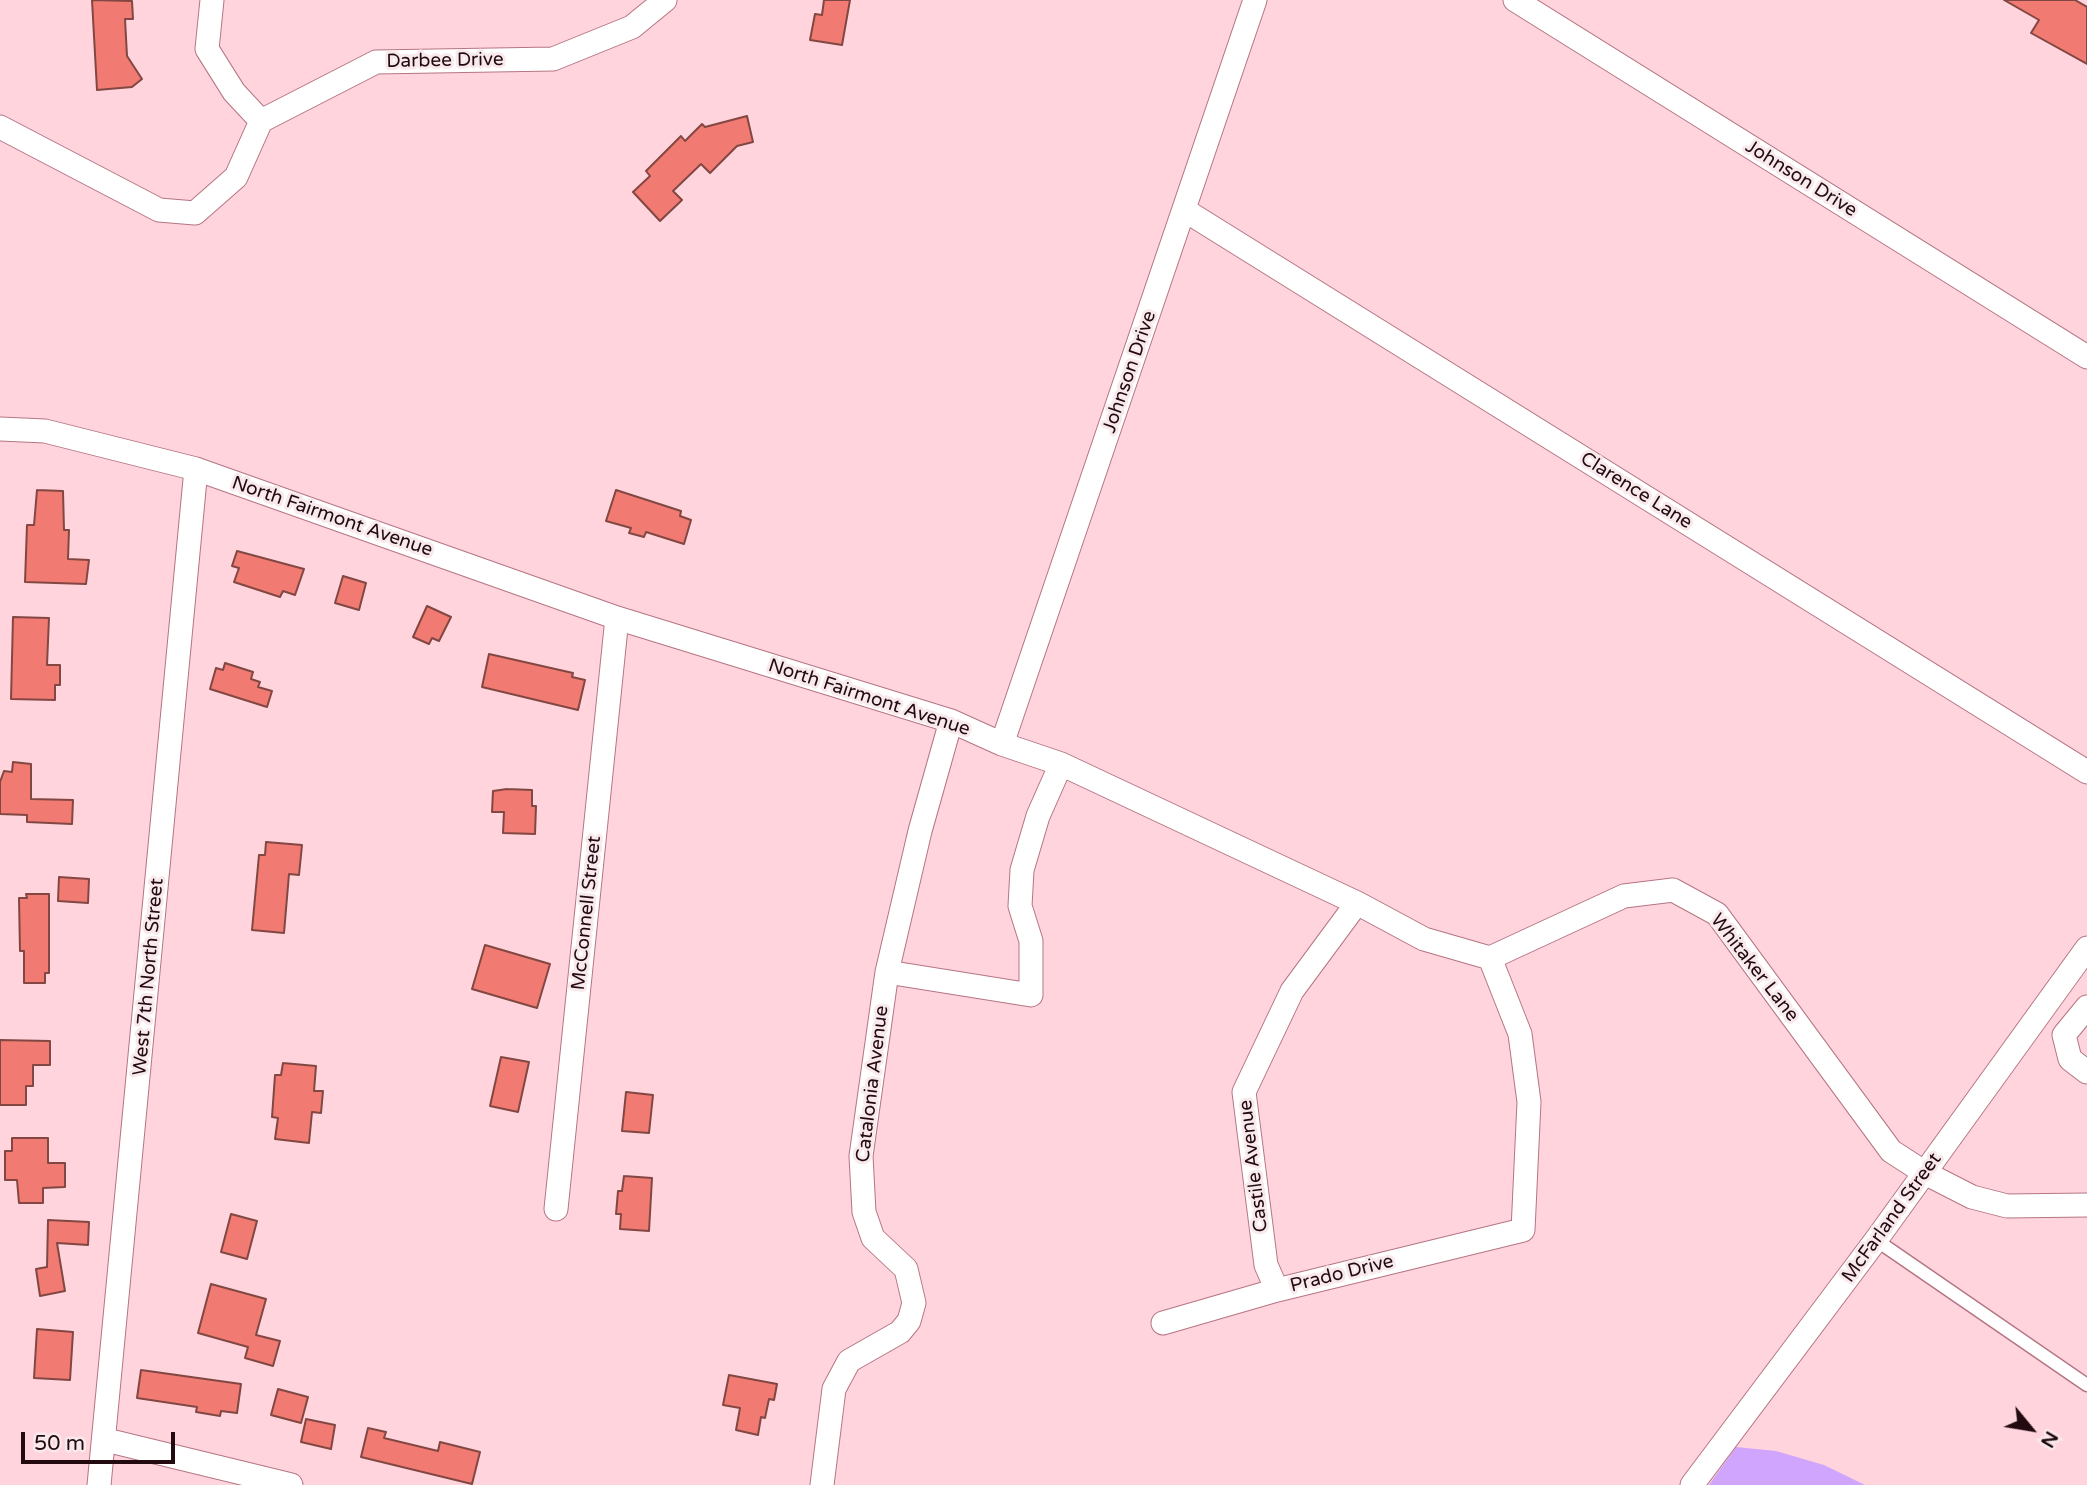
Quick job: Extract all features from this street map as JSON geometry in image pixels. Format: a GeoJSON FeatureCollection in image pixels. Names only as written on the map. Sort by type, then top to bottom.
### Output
{"type":"FeatureCollection","features":[{"type":"Feature","properties":{"kind":"street"},"geometry":{"type":"LineString","coordinates":[[0,127],[159,210],[195,213],[236,177],[261,121],[234,92],[207,49],[212,0]]}},
{"type":"Feature","properties":{"kind":"street","name":"Darbee Drive"},"geometry":{"type":"LineString","coordinates":[[261,121],[376,62],[553,59],[632,27],[664,0]]}},
{"type":"Feature","properties":{"kind":"street","name":"Johnson Drive"},"geometry":{"type":"LineString","coordinates":[[1002,744],[1186,211],[1255,0]]}},
{"type":"Feature","properties":{"kind":"street","name":"Johnson Drive"},"geometry":{"type":"LineString","coordinates":[[1515,0],[2087,357]]}},
{"type":"Feature","properties":{"kind":"street","name":"Clarence Lane"},"geometry":{"type":"LineString","coordinates":[[1186,211],[2087,772]]}},
{"type":"Feature","properties":{"kind":"street","name":"North Fairmont Avenue"},"geometry":{"type":"LineString","coordinates":[[0,429],[45,431],[196,469],[617,618],[951,721],[1002,744],[1061,764],[1357,903],[1424,939],[1490,958]]}},
{"type":"Feature","properties":{"kind":"street","name":"West 7th North Street"},"geometry":{"type":"LineString","coordinates":[[99,1485],[106,1440],[196,469]]}},
{"type":"Feature","properties":{"kind":"street","name":"McConnell Street"},"geometry":{"type":"LineString","coordinates":[[556,1209],[617,618]]}},
{"type":"Feature","properties":{"kind":"street","name":"Catalonia Avenue"},"geometry":{"type":"LineString","coordinates":[[822,1485],[834,1388],[849,1361],[900,1332],[909,1321],[914,1303],[906,1269],[873,1238],[864,1212],[861,1156],[887,972],[920,831],[951,721]]}},
{"type":"Feature","properties":{"kind":"street"},"geometry":{"type":"LineString","coordinates":[[887,972],[1031,995],[1031,941],[1020,906],[1023,870],[1038,816],[1061,764]]}},
{"type":"Feature","properties":{"kind":"street","name":"Whitaker Lane"},"geometry":{"type":"LineString","coordinates":[[1490,958],[1624,896],[1673,890],[1717,914],[1891,1151],[1925,1173],[1972,1197],[2007,1206],[2087,1205]]}},
{"type":"Feature","properties":{"kind":"street","name":"Castile Avenue"},"geometry":{"type":"LineString","coordinates":[[1277,1290],[1266,1265],[1244,1092],[1292,991],[1357,903]]}},
{"type":"Feature","properties":{"kind":"street","name":"McFarland Street"},"geometry":{"type":"LineString","coordinates":[[1692,1485],[1876,1240],[2087,948]]}},
{"type":"Feature","properties":{"kind":"street","name":"Prado Drive"},"geometry":{"type":"LineString","coordinates":[[1163,1323],[1277,1290],[1523,1230],[1529,1102],[1520,1034],[1490,958]]}},
{"type":"Feature","properties":{"kind":"street"},"geometry":{"type":"LineString","coordinates":[[2087,1007],[2064,1035],[2070,1059],[2087,1072]]}},
{"type":"Feature","properties":{"kind":"street"},"geometry":{"type":"LineString","coordinates":[[106,1440],[292,1485]]}},
{"type":"Feature","properties":{"kind":"lane"},"geometry":{"type":"LineString","coordinates":[[1876,1240],[2087,1385]]}},
{"type":"Feature","properties":{"kind":"shaded area"},"geometry":{"type":"Polygon","coordinates":[[[1736,1447],[1776,1451],[1824,1465],[1865,1485],[1709,1485],[1736,1447]]]}},
{"type":"Feature","properties":{"kind":"building"},"geometry":{"type":"Polygon","coordinates":[[[92,0],[132,1],[133,19],[125,19],[127,56],[142,79],[132,87],[97,90],[92,0]]]}},
{"type":"Feature","properties":{"kind":"building"},"geometry":{"type":"Polygon","coordinates":[[[824,0],[850,0],[842,45],[810,40],[815,14],[822,15],[824,0]]]}},
{"type":"Feature","properties":{"kind":"building"},"geometry":{"type":"Polygon","coordinates":[[[2004,0],[2075,0],[2087,7],[2087,64],[2031,33],[2039,20],[2004,0]]]}},
{"type":"Feature","properties":{"kind":"building"},"geometry":{"type":"Polygon","coordinates":[[[747,116],[753,142],[737,146],[710,173],[701,164],[673,191],[682,200],[660,221],[633,192],[650,176],[646,171],[681,136],[685,141],[702,124],[705,127],[747,116]]]}},
{"type":"Feature","properties":{"kind":"building"},"geometry":{"type":"Polygon","coordinates":[[[37,490],[63,491],[64,530],[69,530],[68,559],[89,560],[86,584],[25,582],[27,525],[34,525],[37,490]]]}},
{"type":"Feature","properties":{"kind":"building"},"geometry":{"type":"Polygon","coordinates":[[[616,490],[681,511],[680,516],[691,520],[684,544],[646,532],[644,537],[629,533],[631,528],[606,521],[616,490]]]}},
{"type":"Feature","properties":{"kind":"building"},"geometry":{"type":"Polygon","coordinates":[[[237,551],[304,569],[295,595],[283,591],[280,597],[234,582],[239,568],[232,566],[237,551]]]}},
{"type":"Feature","properties":{"kind":"building"},"geometry":{"type":"Polygon","coordinates":[[[343,576],[366,583],[359,610],[335,603],[343,576]]]}},
{"type":"Feature","properties":{"kind":"building"},"geometry":{"type":"Polygon","coordinates":[[[427,606],[451,617],[439,641],[432,638],[429,644],[413,637],[427,606]]]}},
{"type":"Feature","properties":{"kind":"building"},"geometry":{"type":"Polygon","coordinates":[[[13,617],[49,618],[47,665],[60,665],[60,685],[55,685],[55,700],[11,699],[13,617]]]}},
{"type":"Feature","properties":{"kind":"building"},"geometry":{"type":"Polygon","coordinates":[[[489,654],[573,673],[572,677],[585,680],[578,710],[482,687],[489,654]]]}},
{"type":"Feature","properties":{"kind":"building"},"geometry":{"type":"Polygon","coordinates":[[[225,663],[253,672],[251,679],[260,682],[258,687],[272,691],[267,707],[210,689],[216,668],[223,670],[225,663]]]}},
{"type":"Feature","properties":{"kind":"building"},"geometry":{"type":"Polygon","coordinates":[[[13,762],[31,764],[31,799],[73,800],[72,824],[27,822],[27,815],[0,814],[0,782],[4,771],[12,772],[13,762]]]}},
{"type":"Feature","properties":{"kind":"building"},"geometry":{"type":"Polygon","coordinates":[[[532,790],[532,806],[536,806],[535,834],[503,833],[504,812],[492,812],[493,791],[532,790]]]}},
{"type":"Feature","properties":{"kind":"building"},"geometry":{"type":"Polygon","coordinates":[[[266,842],[302,845],[299,875],[289,874],[284,933],[252,930],[259,855],[265,855],[266,842]]]}},
{"type":"Feature","properties":{"kind":"building"},"geometry":{"type":"Polygon","coordinates":[[[59,877],[89,879],[88,903],[58,901],[59,877]]]}},
{"type":"Feature","properties":{"kind":"building"},"geometry":{"type":"Polygon","coordinates":[[[26,894],[49,894],[49,973],[45,973],[45,983],[24,983],[24,951],[20,951],[19,898],[27,898],[26,894]]]}},
{"type":"Feature","properties":{"kind":"building"},"geometry":{"type":"Polygon","coordinates":[[[485,945],[550,964],[537,1008],[472,989],[485,945]]]}},
{"type":"Feature","properties":{"kind":"building"},"geometry":{"type":"Polygon","coordinates":[[[0,1040],[50,1041],[50,1065],[33,1065],[33,1086],[26,1086],[26,1105],[0,1105],[0,1040]]]}},
{"type":"Feature","properties":{"kind":"building"},"geometry":{"type":"Polygon","coordinates":[[[501,1057],[529,1062],[518,1112],[490,1106],[501,1057]]]}},
{"type":"Feature","properties":{"kind":"building"},"geometry":{"type":"Polygon","coordinates":[[[283,1063],[316,1066],[314,1091],[323,1091],[321,1113],[312,1112],[309,1143],[275,1139],[278,1118],[272,1117],[275,1075],[281,1075],[283,1063]]]}},
{"type":"Feature","properties":{"kind":"building"},"geometry":{"type":"Polygon","coordinates":[[[626,1092],[653,1095],[649,1133],[622,1131],[626,1092]]]}},
{"type":"Feature","properties":{"kind":"building"},"geometry":{"type":"Polygon","coordinates":[[[12,1138],[48,1138],[48,1163],[65,1163],[65,1187],[43,1188],[43,1203],[19,1203],[17,1180],[5,1180],[5,1151],[12,1151],[12,1138]]]}},
{"type":"Feature","properties":{"kind":"building"},"geometry":{"type":"Polygon","coordinates":[[[624,1176],[652,1178],[649,1231],[620,1229],[621,1214],[616,1214],[618,1191],[622,1191],[624,1176]]]}},
{"type":"Feature","properties":{"kind":"building"},"geometry":{"type":"Polygon","coordinates":[[[231,1214],[257,1221],[247,1259],[221,1252],[231,1214]]]}},
{"type":"Feature","properties":{"kind":"building"},"geometry":{"type":"Polygon","coordinates":[[[48,1220],[89,1222],[88,1245],[57,1243],[65,1291],[40,1296],[36,1269],[47,1267],[48,1220]]]}},
{"type":"Feature","properties":{"kind":"building"},"geometry":{"type":"Polygon","coordinates":[[[211,1284],[266,1299],[256,1335],[280,1341],[273,1366],[245,1358],[248,1347],[198,1333],[211,1284]]]}},
{"type":"Feature","properties":{"kind":"building"},"geometry":{"type":"Polygon","coordinates":[[[37,1329],[73,1332],[70,1380],[34,1378],[37,1329]]]}},
{"type":"Feature","properties":{"kind":"building"},"geometry":{"type":"Polygon","coordinates":[[[141,1370],[241,1384],[237,1413],[221,1411],[220,1416],[196,1412],[197,1407],[137,1398],[141,1370]]]}},
{"type":"Feature","properties":{"kind":"building"},"geometry":{"type":"Polygon","coordinates":[[[729,1375],[777,1384],[774,1400],[769,1399],[765,1418],[761,1417],[758,1435],[736,1430],[740,1408],[723,1405],[729,1375]]]}},
{"type":"Feature","properties":{"kind":"building"},"geometry":{"type":"Polygon","coordinates":[[[278,1389],[308,1397],[301,1423],[271,1415],[278,1389]]]}},
{"type":"Feature","properties":{"kind":"building"},"geometry":{"type":"Polygon","coordinates":[[[306,1419],[335,1425],[331,1449],[301,1442],[306,1419]]]}},
{"type":"Feature","properties":{"kind":"building"},"geometry":{"type":"Polygon","coordinates":[[[368,1428],[386,1432],[384,1438],[438,1451],[440,1442],[480,1452],[472,1484],[361,1457],[368,1428]]]}}]}
